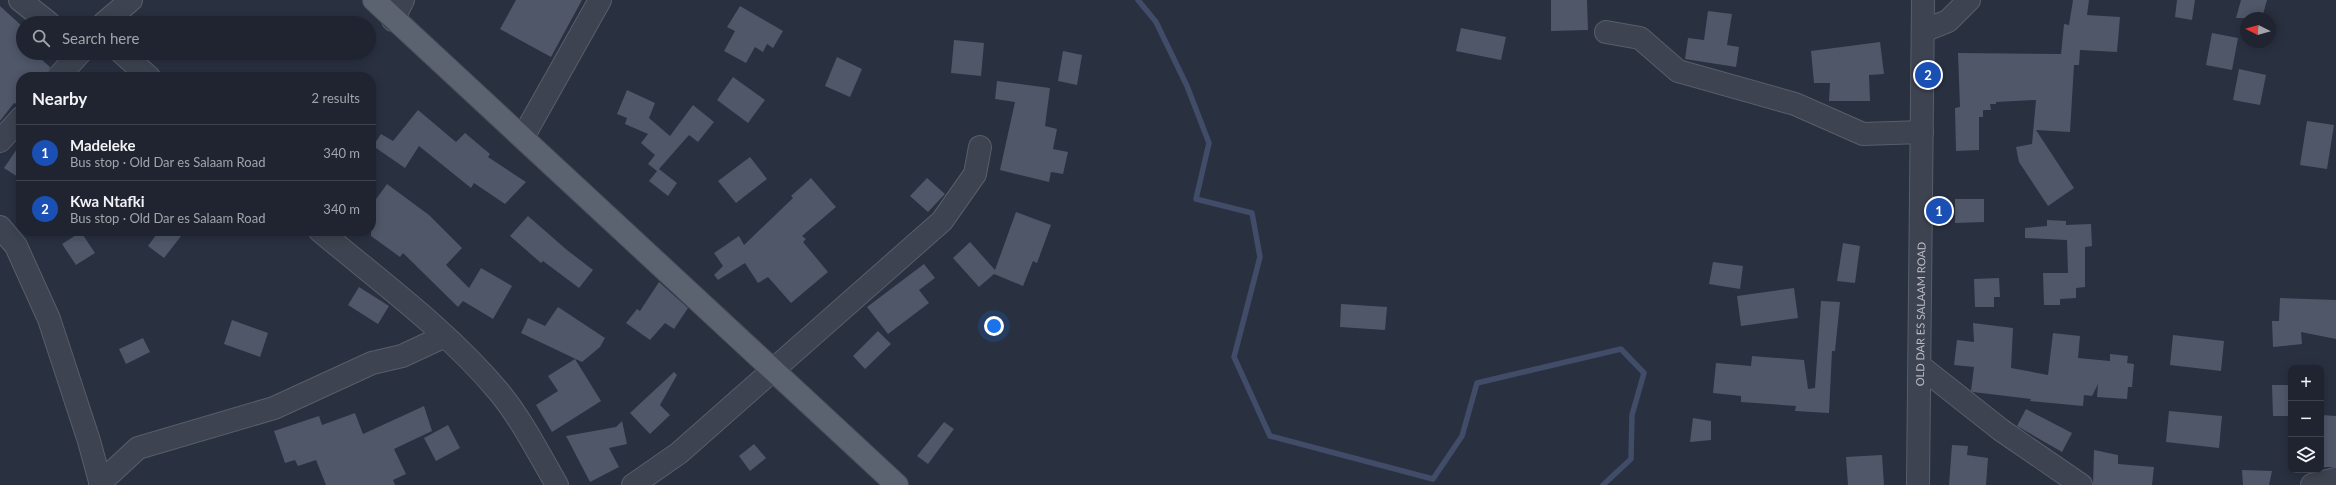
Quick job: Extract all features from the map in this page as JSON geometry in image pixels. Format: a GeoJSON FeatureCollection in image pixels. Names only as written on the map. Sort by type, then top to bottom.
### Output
{"type":"FeatureCollection","features":[{"type":"Feature","properties":{"kind":"main road"},"geometry":{"type":"LineString","coordinates":[[374,0],[393,20],[523,137],[897,485]]}},
{"type":"Feature","properties":{"kind":"street"},"geometry":{"type":"LineString","coordinates":[[20,0],[40,16]]}},
{"type":"Feature","properties":{"kind":"street"},"geometry":{"type":"LineString","coordinates":[[112,16],[131,0]]}},
{"type":"Feature","properties":{"kind":"street"},"geometry":{"type":"LineString","coordinates":[[393,20],[403,0]]}},
{"type":"Feature","properties":{"kind":"street"},"geometry":{"type":"LineString","coordinates":[[523,137],[600,0]]}},
{"type":"Feature","properties":{"kind":"street","name":"OLD DAR ES SALAAM ROAD"},"geometry":{"type":"LineString","coordinates":[[1918,485],[1923,0]]}},
{"type":"Feature","properties":{"kind":"street"},"geometry":{"type":"LineString","coordinates":[[1923,31],[1948,21],[1969,0]]}},
{"type":"Feature","properties":{"kind":"street"},"geometry":{"type":"LineString","coordinates":[[1606,32],[1640,38],[1678,71],[1795,104],[1863,134],[1922,132]]}},
{"type":"Feature","properties":{"kind":"street"},"geometry":{"type":"LineString","coordinates":[[63,72],[74,60]]}},
{"type":"Feature","properties":{"kind":"street"},"geometry":{"type":"LineString","coordinates":[[130,60],[143,72]]}},
{"type":"Feature","properties":{"kind":"street"},"geometry":{"type":"LineString","coordinates":[[0,141],[16,123]]}},
{"type":"Feature","properties":{"kind":"street"},"geometry":{"type":"LineString","coordinates":[[633,485],[679,453],[772,369],[942,221],[975,174],[980,147]]}},
{"type":"Feature","properties":{"kind":"street"},"geometry":{"type":"LineString","coordinates":[[0,227],[16,246],[48,319],[89,441],[101,484],[138,448],[274,408],[372,363],[402,356],[445,336]]}},
{"type":"Feature","properties":{"kind":"street"},"geometry":{"type":"LineString","coordinates":[[326,236],[468,357],[500,394],[536,448],[557,485]]}},
{"type":"Feature","properties":{"kind":"street"},"geometry":{"type":"LineString","coordinates":[[1920,366],[2001,430],[2080,485]]}},
{"type":"Feature","properties":{"kind":"street"},"geometry":{"type":"LineString","coordinates":[[2312,485],[2336,479]]}},
{"type":"Feature","properties":{"kind":"building"},"geometry":{"type":"Polygon","coordinates":[[[516,0],[582,0],[551,57],[500,29],[516,0]]]}},
{"type":"Feature","properties":{"kind":"building"},"geometry":{"type":"Polygon","coordinates":[[[1551,0],[1587,0],[1588,30],[1551,31],[1551,0]]]}},
{"type":"Feature","properties":{"kind":"building"},"geometry":{"type":"Polygon","coordinates":[[[2073,0],[2089,0],[2087,15],[2120,17],[2117,52],[2080,50],[2079,65],[2074,65],[2070,132],[2036,130],[2074,188],[2048,206],[2019,162],[2016,147],[2032,144],[2036,100],[1996,102],[1996,104],[1990,104],[1991,110],[1983,110],[1983,117],[1979,117],[1979,150],[1956,151],[1955,108],[1960,107],[1958,53],[2061,54],[2064,24],[2069,25],[2073,0]]]}},
{"type":"Feature","properties":{"kind":"building"},"geometry":{"type":"Polygon","coordinates":[[[2177,0],[2195,0],[2192,20],[2175,17],[2177,0]]]}},
{"type":"Feature","properties":{"kind":"building"},"geometry":{"type":"Polygon","coordinates":[[[2241,0],[2267,0],[2264,12],[2240,12],[2240,18],[2236,18],[2241,0]]]}},
{"type":"Feature","properties":{"kind":"building"},"geometry":{"type":"Polygon","coordinates":[[[0,6],[16,21],[16,60],[42,60],[50,67],[48,72],[16,72],[16,104],[14,103],[0,121],[0,6]]]}},
{"type":"Feature","properties":{"kind":"building"},"geometry":{"type":"Polygon","coordinates":[[[740,6],[783,31],[773,48],[767,44],[763,52],[755,47],[746,63],[724,51],[735,31],[727,27],[740,6]]]}},
{"type":"Feature","properties":{"kind":"building"},"geometry":{"type":"Polygon","coordinates":[[[1708,11],[1732,14],[1727,45],[1739,47],[1736,67],[1685,59],[1688,38],[1704,40],[1708,11]]]}},
{"type":"Feature","properties":{"kind":"building"},"geometry":{"type":"Polygon","coordinates":[[[1461,28],[1506,37],[1501,60],[1456,51],[1461,28]]]}},
{"type":"Feature","properties":{"kind":"building"},"geometry":{"type":"Polygon","coordinates":[[[2212,33],[2238,38],[2232,70],[2206,65],[2212,33]]]}},
{"type":"Feature","properties":{"kind":"building"},"geometry":{"type":"Polygon","coordinates":[[[954,40],[984,43],[981,76],[951,73],[954,40]]]}},
{"type":"Feature","properties":{"kind":"building"},"geometry":{"type":"Polygon","coordinates":[[[1880,42],[1884,74],[1869,75],[1870,101],[1829,101],[1830,83],[1814,83],[1811,51],[1880,42]]]}},
{"type":"Feature","properties":{"kind":"building"},"geometry":{"type":"Polygon","coordinates":[[[1063,51],[1082,55],[1077,85],[1058,81],[1063,51]]]}},
{"type":"Feature","properties":{"kind":"building"},"geometry":{"type":"Polygon","coordinates":[[[837,57],[862,69],[850,97],[825,86],[837,57]]]}},
{"type":"Feature","properties":{"kind":"building"},"geometry":{"type":"Polygon","coordinates":[[[2239,69],[2266,75],[2260,105],[2233,100],[2239,69]]]}},
{"type":"Feature","properties":{"kind":"building"},"geometry":{"type":"Polygon","coordinates":[[[733,77],[765,100],[748,123],[717,100],[733,77]]]}},
{"type":"Feature","properties":{"kind":"building"},"geometry":{"type":"Polygon","coordinates":[[[997,81],[1050,88],[1045,126],[1057,129],[1053,149],[1068,152],[1063,174],[1051,172],[1049,182],[1000,170],[1015,102],[995,99],[997,81]]]}},
{"type":"Feature","properties":{"kind":"building"},"geometry":{"type":"Polygon","coordinates":[[[627,90],[655,103],[649,118],[670,136],[693,105],[714,122],[698,142],[689,135],[659,169],[677,183],[668,196],[649,181],[657,171],[648,164],[655,155],[641,143],[648,134],[625,124],[627,118],[617,114],[627,90]]]}},
{"type":"Feature","properties":{"kind":"building"},"geometry":{"type":"Polygon","coordinates":[[[418,110],[456,142],[465,133],[490,154],[488,157],[526,182],[505,204],[474,183],[471,188],[419,146],[405,168],[376,148],[376,142],[381,134],[393,141],[418,110]]]}},
{"type":"Feature","properties":{"kind":"building"},"geometry":{"type":"Polygon","coordinates":[[[2307,121],[2334,125],[2327,169],[2300,165],[2307,121]]]}},
{"type":"Feature","properties":{"kind":"building"},"geometry":{"type":"Polygon","coordinates":[[[16,150],[16,176],[4,168],[16,150]]]}},
{"type":"Feature","properties":{"kind":"building"},"geometry":{"type":"Polygon","coordinates":[[[750,157],[767,179],[736,203],[718,181],[750,157]]]}},
{"type":"Feature","properties":{"kind":"building"},"geometry":{"type":"Polygon","coordinates":[[[811,178],[836,207],[802,236],[806,239],[803,242],[828,272],[791,303],[768,277],[758,283],[745,263],[718,280],[714,275],[723,266],[714,253],[739,236],[744,245],[793,198],[791,196],[811,178]]]}},
{"type":"Feature","properties":{"kind":"building"},"geometry":{"type":"Polygon","coordinates":[[[927,178],[945,194],[928,212],[910,196],[927,178]]]}},
{"type":"Feature","properties":{"kind":"building"},"geometry":{"type":"Polygon","coordinates":[[[387,184],[429,215],[462,248],[446,265],[469,288],[481,268],[512,286],[493,319],[463,301],[458,307],[403,253],[400,257],[371,236],[376,236],[376,199],[387,184]]]}},
{"type":"Feature","properties":{"kind":"building"},"geometry":{"type":"Polygon","coordinates":[[[1955,199],[1984,199],[1984,222],[1955,223],[1955,199]]]}},
{"type":"Feature","properties":{"kind":"building"},"geometry":{"type":"Polygon","coordinates":[[[1016,212],[1051,225],[1037,263],[1033,261],[1023,286],[994,274],[979,287],[953,258],[970,242],[995,270],[1016,212]]]}},
{"type":"Feature","properties":{"kind":"building"},"geometry":{"type":"Polygon","coordinates":[[[528,216],[567,250],[593,270],[579,288],[543,261],[541,263],[510,236],[528,216]]]}},
{"type":"Feature","properties":{"kind":"building"},"geometry":{"type":"Polygon","coordinates":[[[2047,220],[2066,221],[2066,225],[2091,224],[2092,246],[2085,247],[2085,287],[2076,288],[2076,298],[2060,299],[2060,305],[2044,305],[2043,273],[2068,273],[2067,240],[2025,238],[2025,228],[2047,226],[2047,220]]]}},
{"type":"Feature","properties":{"kind":"building"},"geometry":{"type":"Polygon","coordinates":[[[75,236],[84,236],[95,253],[76,265],[62,244],[75,236]]]}},
{"type":"Feature","properties":{"kind":"building"},"geometry":{"type":"Polygon","coordinates":[[[155,236],[181,236],[164,258],[148,246],[155,236]]]}},
{"type":"Feature","properties":{"kind":"building"},"geometry":{"type":"Polygon","coordinates":[[[1843,243],[1860,246],[1855,283],[1837,281],[1843,243]]]}},
{"type":"Feature","properties":{"kind":"building"},"geometry":{"type":"Polygon","coordinates":[[[1713,262],[1743,266],[1740,289],[1709,284],[1713,262]]]}},
{"type":"Feature","properties":{"kind":"building"},"geometry":{"type":"Polygon","coordinates":[[[924,264],[935,278],[919,290],[929,303],[888,334],[867,307],[924,264]]]}},
{"type":"Feature","properties":{"kind":"building"},"geometry":{"type":"Polygon","coordinates":[[[1999,278],[2000,297],[1994,297],[1994,307],[1975,307],[1974,279],[1999,278]]]}},
{"type":"Feature","properties":{"kind":"building"},"geometry":{"type":"Polygon","coordinates":[[[659,282],[688,308],[674,329],[665,323],[650,340],[626,323],[637,309],[640,311],[659,282]]]}},
{"type":"Feature","properties":{"kind":"building"},"geometry":{"type":"Polygon","coordinates":[[[359,287],[389,306],[378,324],[348,305],[359,287]]]}},
{"type":"Feature","properties":{"kind":"building"},"geometry":{"type":"Polygon","coordinates":[[[1794,288],[1798,318],[1741,326],[1737,296],[1794,288]]]}},
{"type":"Feature","properties":{"kind":"building"},"geometry":{"type":"Polygon","coordinates":[[[2280,298],[2336,300],[2336,339],[2301,332],[2302,344],[2273,347],[2272,321],[2279,321],[2280,298]]]}},
{"type":"Feature","properties":{"kind":"building"},"geometry":{"type":"Polygon","coordinates":[[[1821,301],[1840,302],[1835,351],[1832,351],[1829,413],[1795,411],[1796,406],[1741,402],[1741,396],[1713,393],[1716,363],[1751,366],[1752,356],[1804,360],[1808,389],[1815,388],[1821,301]]]}},
{"type":"Feature","properties":{"kind":"building"},"geometry":{"type":"Polygon","coordinates":[[[1341,304],[1387,307],[1385,330],[1340,327],[1341,304]]]}},
{"type":"Feature","properties":{"kind":"building"},"geometry":{"type":"Polygon","coordinates":[[[558,307],[605,338],[600,347],[582,362],[521,333],[528,318],[545,326],[558,307]]]}},
{"type":"Feature","properties":{"kind":"building"},"geometry":{"type":"Polygon","coordinates":[[[232,320],[268,333],[260,357],[224,344],[232,320]]]}},
{"type":"Feature","properties":{"kind":"building"},"geometry":{"type":"Polygon","coordinates":[[[1973,323],[2013,328],[2011,368],[2048,375],[2053,333],[2080,336],[2078,358],[2110,361],[2110,354],[2128,356],[2127,363],[2134,364],[2132,387],[2128,387],[2127,399],[2097,397],[2098,384],[2092,396],[2084,395],[2083,406],[2030,401],[2031,399],[1973,392],[1971,391],[1974,367],[1954,365],[1957,340],[1974,342],[1973,323]]]}},
{"type":"Feature","properties":{"kind":"building"},"geometry":{"type":"Polygon","coordinates":[[[878,331],[891,344],[865,369],[853,356],[878,331]]]}},
{"type":"Feature","properties":{"kind":"building"},"geometry":{"type":"Polygon","coordinates":[[[2173,335],[2224,341],[2221,371],[2170,365],[2173,335]]]}},
{"type":"Feature","properties":{"kind":"building"},"geometry":{"type":"Polygon","coordinates":[[[143,338],[150,352],[126,364],[119,349],[143,338]]]}},
{"type":"Feature","properties":{"kind":"building"},"geometry":{"type":"Polygon","coordinates":[[[575,359],[601,401],[552,432],[536,405],[558,391],[548,376],[575,359]]]}},
{"type":"Feature","properties":{"kind":"building"},"geometry":{"type":"Polygon","coordinates":[[[674,372],[677,375],[660,405],[670,415],[650,434],[630,413],[674,372]]]}},
{"type":"Feature","properties":{"kind":"building"},"geometry":{"type":"Polygon","coordinates":[[[2272,385],[2288,385],[2288,416],[2273,416],[2272,385]]]}},
{"type":"Feature","properties":{"kind":"building"},"geometry":{"type":"Polygon","coordinates":[[[424,406],[432,431],[394,449],[406,474],[393,480],[395,485],[326,485],[316,460],[298,466],[295,460],[285,463],[274,431],[319,416],[322,425],[355,413],[363,434],[424,406]]]}},
{"type":"Feature","properties":{"kind":"building"},"geometry":{"type":"Polygon","coordinates":[[[2026,409],[2072,433],[2062,452],[2017,426],[2026,409]]]}},
{"type":"Feature","properties":{"kind":"building"},"geometry":{"type":"Polygon","coordinates":[[[2169,411],[2222,416],[2219,448],[2166,442],[2169,411]]]}},
{"type":"Feature","properties":{"kind":"building"},"geometry":{"type":"Polygon","coordinates":[[[2324,415],[2336,416],[2336,467],[2324,467],[2324,415]]]}},
{"type":"Feature","properties":{"kind":"building"},"geometry":{"type":"Polygon","coordinates":[[[1693,418],[1711,421],[1711,440],[1690,442],[1693,418]]]}},
{"type":"Feature","properties":{"kind":"building"},"geometry":{"type":"Polygon","coordinates":[[[622,421],[627,444],[609,448],[619,467],[590,482],[566,436],[616,427],[622,421]]]}},
{"type":"Feature","properties":{"kind":"building"},"geometry":{"type":"Polygon","coordinates":[[[944,422],[954,429],[928,464],[917,456],[944,422]]]}},
{"type":"Feature","properties":{"kind":"building"},"geometry":{"type":"Polygon","coordinates":[[[448,425],[460,448],[436,461],[424,438],[448,425]]]}},
{"type":"Feature","properties":{"kind":"building"},"geometry":{"type":"Polygon","coordinates":[[[754,444],[766,458],[750,471],[739,456],[754,444]]]}},
{"type":"Feature","properties":{"kind":"building"},"geometry":{"type":"Polygon","coordinates":[[[1952,445],[1968,446],[1967,455],[1988,458],[1986,485],[1949,485],[1952,445]]]}},
{"type":"Feature","properties":{"kind":"building"},"geometry":{"type":"Polygon","coordinates":[[[2094,450],[2118,455],[2118,464],[2154,467],[2152,485],[2093,485],[2094,450]]]}},
{"type":"Feature","properties":{"kind":"building"},"geometry":{"type":"Polygon","coordinates":[[[1882,455],[1884,485],[1848,485],[1846,457],[1882,455]]]}},
{"type":"Feature","properties":{"kind":"building"},"geometry":{"type":"Polygon","coordinates":[[[2242,470],[2272,471],[2269,485],[2243,485],[2242,470]]]}},
{"type":"Feature","properties":{"kind":"waterway"},"geometry":{"type":"LineString","coordinates":[[1138,0],[1156,22],[1187,86],[1209,143],[1196,199],[1252,213],[1260,257],[1234,357],[1270,436],[1433,479],[1462,436],[1477,383],[1621,349],[1644,373],[1632,415],[1631,459],[1603,485]]}},
{"type":"Feature","properties":{"kind":"place","name":"Kwa Ntafki"},"geometry":{"type":"Point","coordinates":[1928,75]}},
{"type":"Feature","properties":{"kind":"place","name":"Madeleke"},"geometry":{"type":"Point","coordinates":[1939,211]}}]}
